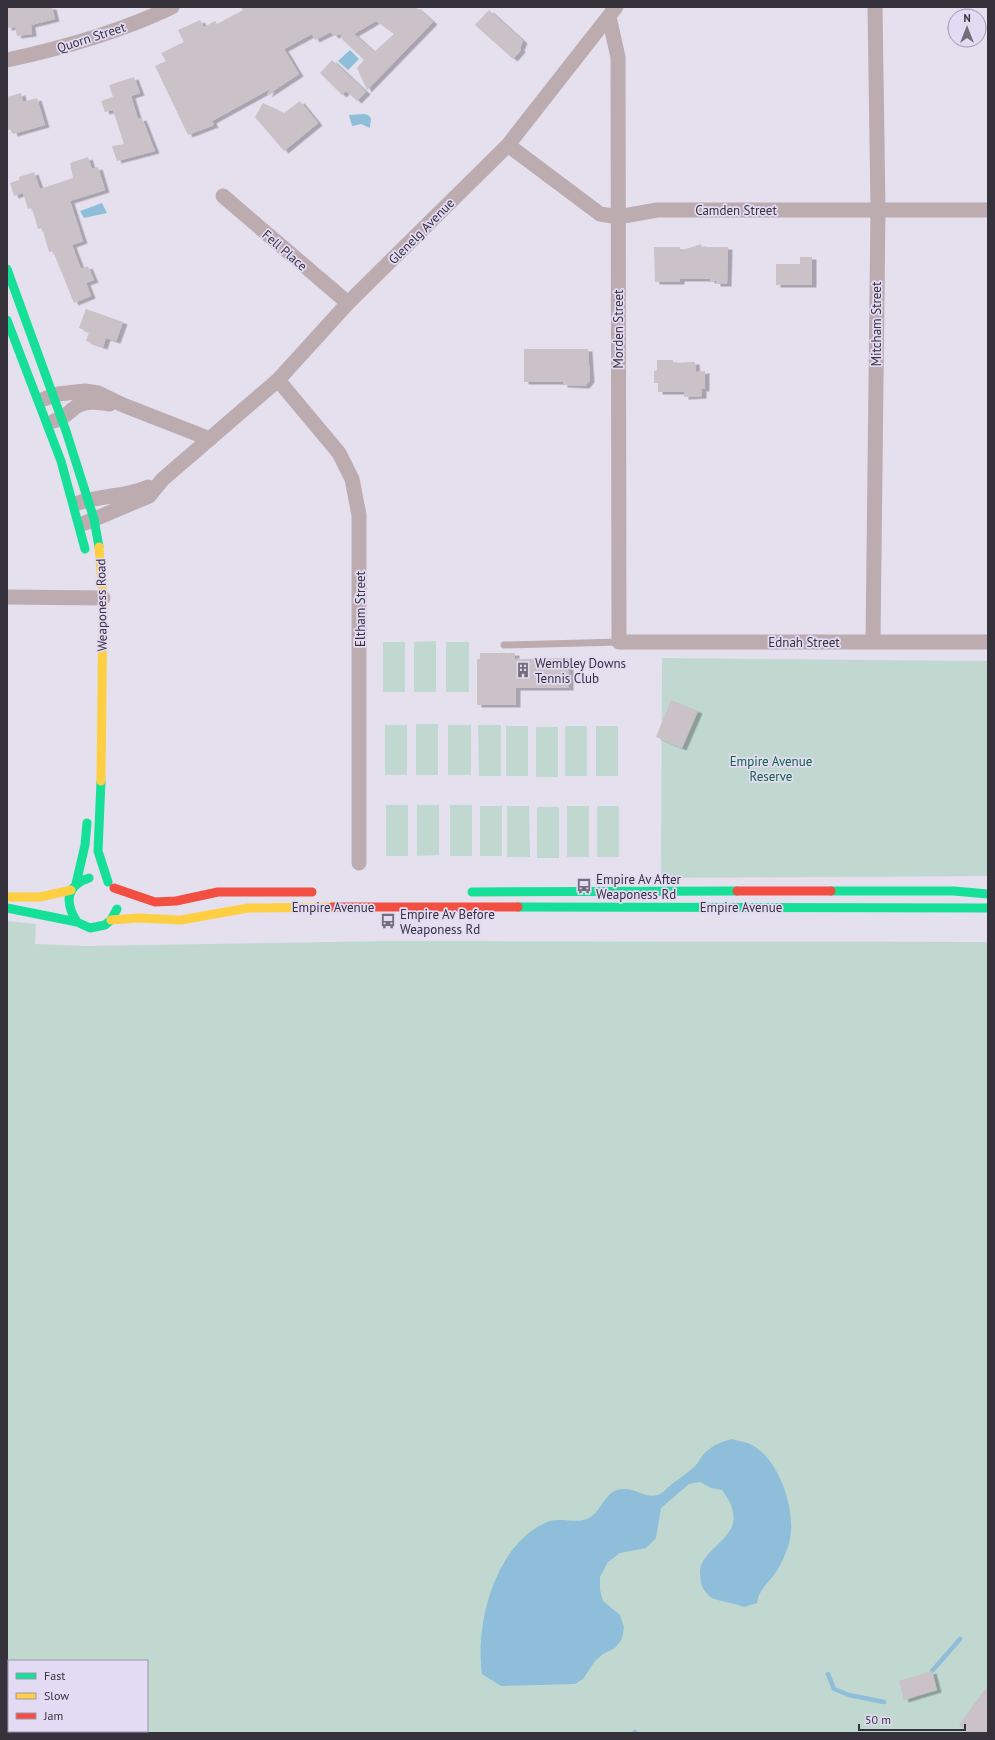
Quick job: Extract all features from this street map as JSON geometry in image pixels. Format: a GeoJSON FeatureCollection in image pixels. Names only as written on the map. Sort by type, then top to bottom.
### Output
{"type":"FeatureCollection","features":[{"type":"Feature","properties":{"kind":"main road","name":"Weaponess Road"},"geometry":{"type":"LineString","coordinates":[[7,269],[14,311],[55,421],[87,522],[101,556],[93,598],[102,752],[98,851],[111,885]]}},
{"type":"Feature","properties":{"kind":"main road","name":"Weaponess Road"},"geometry":{"type":"LineString","coordinates":[[7,320],[46,398],[55,421],[87,522],[87,558]]}},
{"type":"Feature","properties":{"kind":"main road"},"geometry":{"type":"LineString","coordinates":[[76,922],[70,912],[68,901],[74,887],[85,845],[87,811]]}},
{"type":"Feature","properties":{"kind":"main road","name":"Empire Avenue"},"geometry":{"type":"LineString","coordinates":[[7,897],[40,897],[74,887],[83,879],[92,877],[100,878],[111,885],[155,902],[176,901],[218,892],[324,892]]}},
{"type":"Feature","properties":{"kind":"main road"},"geometry":{"type":"LineString","coordinates":[[111,885],[118,896],[119,905],[111,920]]}},
{"type":"Feature","properties":{"kind":"main road","name":"Empire Avenue"},"geometry":{"type":"LineString","coordinates":[[465,892],[954,891],[988,894]]}},
{"type":"Feature","properties":{"kind":"main road","name":"Empire Avenue"},"geometry":{"type":"LineString","coordinates":[[7,908],[76,922],[90,928],[98,928],[111,920],[138,918],[181,920],[218,912],[248,908],[988,908]]}},
{"type":"Feature","properties":{"kind":"street","name":"Quorn Street"},"geometry":{"type":"LineString","coordinates":[[7,60],[56,49],[149,18],[172,7]]}},
{"type":"Feature","properties":{"kind":"street","name":"Mitcham Street"},"geometry":{"type":"LineString","coordinates":[[873,642],[878,209],[875,7]]}},
{"type":"Feature","properties":{"kind":"street","name":"Glenelg Avenue"},"geometry":{"type":"LineString","coordinates":[[87,522],[149,496],[164,480],[278,380],[348,304],[508,145],[613,12]]}},
{"type":"Feature","properties":{"kind":"street","name":"Morden Street"},"geometry":{"type":"LineString","coordinates":[[613,12],[618,57],[619,642]]}},
{"type":"Feature","properties":{"kind":"street","name":"Camden Street"},"geometry":{"type":"LineString","coordinates":[[508,145],[600,214],[618,217],[657,210],[988,210]]}},
{"type":"Feature","properties":{"kind":"street","name":"Fell Place"},"geometry":{"type":"LineString","coordinates":[[223,196],[348,304]]}},
{"type":"Feature","properties":{"kind":"street","name":"Eltham Street"},"geometry":{"type":"LineString","coordinates":[[278,380],[339,453],[352,479],[359,515],[359,863]]}},
{"type":"Feature","properties":{"kind":"street"},"geometry":{"type":"LineString","coordinates":[[46,398],[85,391],[98,393],[123,405],[210,439]]}},
{"type":"Feature","properties":{"kind":"street"},"geometry":{"type":"LineString","coordinates":[[55,421],[66,417],[73,408],[85,403],[96,402],[123,405]]}},
{"type":"Feature","properties":{"kind":"street","name":"Glenelg Avenue"},"geometry":{"type":"LineString","coordinates":[[81,502],[125,494],[164,480]]}},
{"type":"Feature","properties":{"kind":"street"},"geometry":{"type":"LineString","coordinates":[[7,597],[93,598]]}},
{"type":"Feature","properties":{"kind":"street","name":"Ednah Street"},"geometry":{"type":"LineString","coordinates":[[619,642],[988,642]]}},
{"type":"Feature","properties":{"kind":"lane"},"geometry":{"type":"LineString","coordinates":[[504,645],[619,642]]}},
{"type":"Feature","properties":{"kind":"green space"},"geometry":{"type":"Polygon","coordinates":[[[436,641],[436,692],[414,692],[414,642],[436,641]]]}},
{"type":"Feature","properties":{"kind":"green space"},"geometry":{"type":"Polygon","coordinates":[[[383,642],[405,642],[405,692],[383,692],[383,642]]]}},
{"type":"Feature","properties":{"kind":"green space"},"geometry":{"type":"Polygon","coordinates":[[[446,642],[469,642],[469,692],[446,692],[446,642]]]}},
{"type":"Feature","properties":{"kind":"green space","name":"Empire Avenue Reserve"},"geometry":{"type":"Polygon","coordinates":[[[662,658],[988,661],[988,876],[661,878],[662,658]]]}},
{"type":"Feature","properties":{"kind":"green space"},"geometry":{"type":"Polygon","coordinates":[[[416,724],[438,724],[438,775],[416,775],[416,724]]]}},
{"type":"Feature","properties":{"kind":"green space"},"geometry":{"type":"Polygon","coordinates":[[[385,725],[407,725],[407,775],[385,775],[385,725]]]}},
{"type":"Feature","properties":{"kind":"green space"},"geometry":{"type":"Polygon","coordinates":[[[448,725],[471,725],[471,775],[448,775],[448,725]]]}},
{"type":"Feature","properties":{"kind":"green space"},"geometry":{"type":"Polygon","coordinates":[[[478,725],[501,725],[501,776],[479,776],[478,725]]]}},
{"type":"Feature","properties":{"kind":"green space"},"geometry":{"type":"Polygon","coordinates":[[[506,726],[528,726],[528,776],[506,776],[506,726]]]}},
{"type":"Feature","properties":{"kind":"green space"},"geometry":{"type":"Polygon","coordinates":[[[565,726],[587,726],[587,776],[565,776],[565,726]]]}},
{"type":"Feature","properties":{"kind":"green space"},"geometry":{"type":"Polygon","coordinates":[[[596,726],[618,726],[618,776],[596,776],[596,726]]]}},
{"type":"Feature","properties":{"kind":"green space"},"geometry":{"type":"Polygon","coordinates":[[[536,727],[558,727],[558,777],[536,777],[536,727]]]}},
{"type":"Feature","properties":{"kind":"green space"},"geometry":{"type":"Polygon","coordinates":[[[386,805],[408,805],[408,856],[386,856],[386,805]]]}},
{"type":"Feature","properties":{"kind":"green space"},"geometry":{"type":"Polygon","coordinates":[[[417,805],[439,805],[439,855],[417,856],[417,805]]]}},
{"type":"Feature","properties":{"kind":"green space"},"geometry":{"type":"Polygon","coordinates":[[[450,805],[472,805],[472,856],[450,856],[450,805]]]}},
{"type":"Feature","properties":{"kind":"green space"},"geometry":{"type":"Polygon","coordinates":[[[480,806],[502,806],[502,856],[480,856],[480,806]]]}},
{"type":"Feature","properties":{"kind":"green space"},"geometry":{"type":"Polygon","coordinates":[[[507,806],[529,806],[530,857],[507,857],[507,806]]]}},
{"type":"Feature","properties":{"kind":"green space"},"geometry":{"type":"Polygon","coordinates":[[[567,806],[589,806],[589,857],[567,857],[567,806]]]}},
{"type":"Feature","properties":{"kind":"green space"},"geometry":{"type":"Polygon","coordinates":[[[597,806],[619,806],[619,857],[597,857],[597,806]]]}},
{"type":"Feature","properties":{"kind":"green space"},"geometry":{"type":"Polygon","coordinates":[[[537,807],[559,807],[559,858],[537,858],[537,807]]]}},
{"type":"Feature","properties":{"kind":"green space"},"geometry":{"type":"Polygon","coordinates":[[[7,921],[36,924],[35,944],[86,946],[390,941],[988,942],[988,1733],[7,1733],[7,921]]]}},
{"type":"Feature","properties":{"kind":"water"},"geometry":{"type":"Polygon","coordinates":[[[350,50],[359,59],[348,70],[338,61],[350,50]]]}},
{"type":"Feature","properties":{"kind":"water"},"geometry":{"type":"Polygon","coordinates":[[[364,114],[371,118],[370,128],[361,124],[352,126],[349,115],[364,114]]]}},
{"type":"Feature","properties":{"kind":"water"},"geometry":{"type":"Polygon","coordinates":[[[102,203],[107,213],[84,218],[80,211],[102,203]]]}},
{"type":"Feature","properties":{"kind":"water"},"geometry":{"type":"Polygon","coordinates":[[[732,1439],[750,1444],[761,1451],[778,1475],[789,1504],[791,1534],[788,1547],[778,1569],[759,1594],[757,1603],[744,1607],[720,1601],[710,1597],[703,1587],[701,1583],[700,1571],[703,1561],[725,1537],[731,1528],[734,1518],[731,1506],[722,1490],[711,1488],[700,1482],[689,1484],[661,1508],[656,1538],[646,1548],[620,1553],[608,1562],[600,1577],[600,1590],[603,1601],[620,1615],[624,1627],[622,1639],[615,1648],[603,1654],[595,1661],[583,1679],[575,1684],[501,1686],[482,1674],[482,1632],[492,1588],[501,1567],[513,1549],[528,1534],[550,1521],[577,1521],[587,1519],[596,1513],[612,1492],[617,1490],[629,1489],[648,1495],[658,1495],[693,1468],[709,1449],[732,1439]]]}},
{"type":"Feature","properties":{"kind":"building"},"geometry":{"type":"Polygon","coordinates":[[[7,7],[52,7],[55,19],[31,25],[32,34],[17,36],[15,27],[7,28],[7,7]]]}},
{"type":"Feature","properties":{"kind":"building"},"geometry":{"type":"Polygon","coordinates":[[[241,7],[416,7],[433,22],[367,90],[357,68],[364,60],[343,40],[340,34],[334,36],[331,32],[315,40],[312,34],[284,49],[299,74],[267,95],[270,89],[212,121],[214,125],[188,135],[155,66],[166,61],[161,53],[184,42],[178,30],[200,20],[204,27],[215,21],[217,24],[243,10],[241,7]],[[376,21],[354,34],[374,52],[394,34],[376,21]]]}},
{"type":"Feature","properties":{"kind":"building"},"geometry":{"type":"Polygon","coordinates":[[[489,10],[523,41],[520,48],[521,50],[513,59],[475,25],[489,10]]]}},
{"type":"Feature","properties":{"kind":"building"},"geometry":{"type":"Polygon","coordinates":[[[332,60],[366,92],[357,101],[346,91],[342,95],[320,73],[332,60]]]}},
{"type":"Feature","properties":{"kind":"building"},"geometry":{"type":"Polygon","coordinates":[[[134,77],[140,93],[131,96],[138,119],[142,118],[155,151],[117,161],[112,146],[124,144],[113,110],[105,112],[101,101],[113,97],[109,85],[134,77]]]}},
{"type":"Feature","properties":{"kind":"building"},"geometry":{"type":"Polygon","coordinates":[[[21,93],[23,102],[37,98],[45,125],[13,134],[12,130],[7,130],[7,97],[21,93]]]}},
{"type":"Feature","properties":{"kind":"building"},"geometry":{"type":"Polygon","coordinates":[[[300,101],[318,123],[284,151],[255,117],[263,103],[284,113],[300,101]]]}},
{"type":"Feature","properties":{"kind":"building"},"geometry":{"type":"Polygon","coordinates":[[[88,157],[92,169],[98,167],[105,190],[70,201],[83,241],[72,245],[81,269],[88,266],[94,280],[86,283],[91,296],[74,303],[53,251],[49,252],[42,228],[38,229],[32,208],[28,209],[23,193],[14,196],[10,183],[19,180],[19,177],[34,172],[40,189],[73,178],[70,163],[88,157]]]}},
{"type":"Feature","properties":{"kind":"building"},"geometry":{"type":"Polygon","coordinates":[[[701,244],[702,247],[728,247],[727,284],[716,284],[716,281],[710,281],[710,279],[680,279],[680,282],[655,282],[654,247],[680,247],[680,251],[701,244]]]}},
{"type":"Feature","properties":{"kind":"building"},"geometry":{"type":"Polygon","coordinates":[[[800,257],[812,257],[812,285],[776,285],[776,264],[800,264],[800,257]]]}},
{"type":"Feature","properties":{"kind":"building"},"geometry":{"type":"Polygon","coordinates":[[[86,309],[123,322],[116,341],[106,338],[103,347],[86,341],[89,332],[79,328],[86,309]]]}},
{"type":"Feature","properties":{"kind":"building"},"geometry":{"type":"Polygon","coordinates":[[[524,349],[588,349],[590,380],[585,386],[563,385],[563,382],[524,382],[524,349]]]}},
{"type":"Feature","properties":{"kind":"building"},"geometry":{"type":"Polygon","coordinates":[[[657,360],[673,360],[673,363],[695,362],[696,372],[705,371],[705,389],[702,389],[702,396],[684,397],[684,392],[658,392],[658,383],[654,383],[654,371],[657,370],[657,360]]]}},
{"type":"Feature","properties":{"kind":"building","name":"Wembley Downs Tennis Club"},"geometry":{"type":"Polygon","coordinates":[[[480,653],[515,653],[515,659],[569,658],[569,688],[516,688],[516,705],[477,705],[477,659],[480,659],[480,653]]]}},
{"type":"Feature","properties":{"kind":"building"},"geometry":{"type":"Polygon","coordinates":[[[671,700],[698,711],[682,748],[656,737],[671,700]]]}},
{"type":"Feature","properties":{"kind":"building"},"geometry":{"type":"Polygon","coordinates":[[[932,1671],[937,1690],[904,1700],[899,1681],[932,1671]]]}},
{"type":"Feature","properties":{"kind":"building"},"geometry":{"type":"Polygon","coordinates":[[[988,1685],[988,1733],[968,1733],[959,1725],[988,1685]]]}},
{"type":"Feature","properties":{"kind":"waterway"},"geometry":{"type":"LineString","coordinates":[[932,1671],[960,1639]]}},
{"type":"Feature","properties":{"kind":"waterway"},"geometry":{"type":"LineString","coordinates":[[828,1674],[834,1689],[849,1695],[884,1702]]}},
{"type":"Feature","properties":{"kind":"traffic: fast"},"geometry":{"type":"LineString","coordinates":[[7,269],[66,431],[94,519],[99,547]]}},
{"type":"Feature","properties":{"kind":"traffic: fast"},"geometry":{"type":"LineString","coordinates":[[7,320],[61,461],[85,549]]}},
{"type":"Feature","properties":{"kind":"traffic: fast"},"geometry":{"type":"LineString","coordinates":[[101,781],[98,851],[108,882]]}},
{"type":"Feature","properties":{"kind":"traffic: fast"},"geometry":{"type":"LineString","coordinates":[[76,884],[85,845],[87,823]]}},
{"type":"Feature","properties":{"kind":"traffic: fast"},"geometry":{"type":"LineString","coordinates":[[77,922],[70,908],[69,902],[71,890],[81,881],[89,878]]}},
{"type":"Feature","properties":{"kind":"traffic: fast"},"geometry":{"type":"LineString","coordinates":[[472,892],[737,891]]}},
{"type":"Feature","properties":{"kind":"traffic: fast"},"geometry":{"type":"LineString","coordinates":[[831,891],[954,891],[988,894]]}},
{"type":"Feature","properties":{"kind":"traffic: fast"},"geometry":{"type":"LineString","coordinates":[[518,907],[988,908]]}},
{"type":"Feature","properties":{"kind":"traffic: fast"},"geometry":{"type":"LineString","coordinates":[[7,908],[77,922],[90,928],[105,925],[111,920],[117,909]]}},
{"type":"Feature","properties":{"kind":"traffic: slow"},"geometry":{"type":"LineString","coordinates":[[99,547],[103,598],[101,781]]}},
{"type":"Feature","properties":{"kind":"traffic: slow"},"geometry":{"type":"LineString","coordinates":[[7,897],[40,897],[71,890]]}},
{"type":"Feature","properties":{"kind":"traffic: slow"},"geometry":{"type":"LineString","coordinates":[[111,920],[138,918],[181,920],[248,908],[332,907]]}},
{"type":"Feature","properties":{"kind":"traffic: jam"},"geometry":{"type":"LineString","coordinates":[[114,888],[155,902],[176,901],[218,892],[312,892]]}},
{"type":"Feature","properties":{"kind":"traffic: jam"},"geometry":{"type":"LineString","coordinates":[[737,891],[831,891]]}},
{"type":"Feature","properties":{"kind":"traffic: jam"},"geometry":{"type":"LineString","coordinates":[[332,907],[518,907]]}},
{"type":"Feature","properties":{"kind":"place","name":"Wembley Downs Tennis Club"},"geometry":{"type":"Point","coordinates":[523,670]}},
{"type":"Feature","properties":{"kind":"place","name":"Empire Av After Weaponess Rd"},"geometry":{"type":"Point","coordinates":[584,886]}},
{"type":"Feature","properties":{"kind":"place","name":"Empire Av Before Weaponess Rd"},"geometry":{"type":"Point","coordinates":[388,921]}}]}
